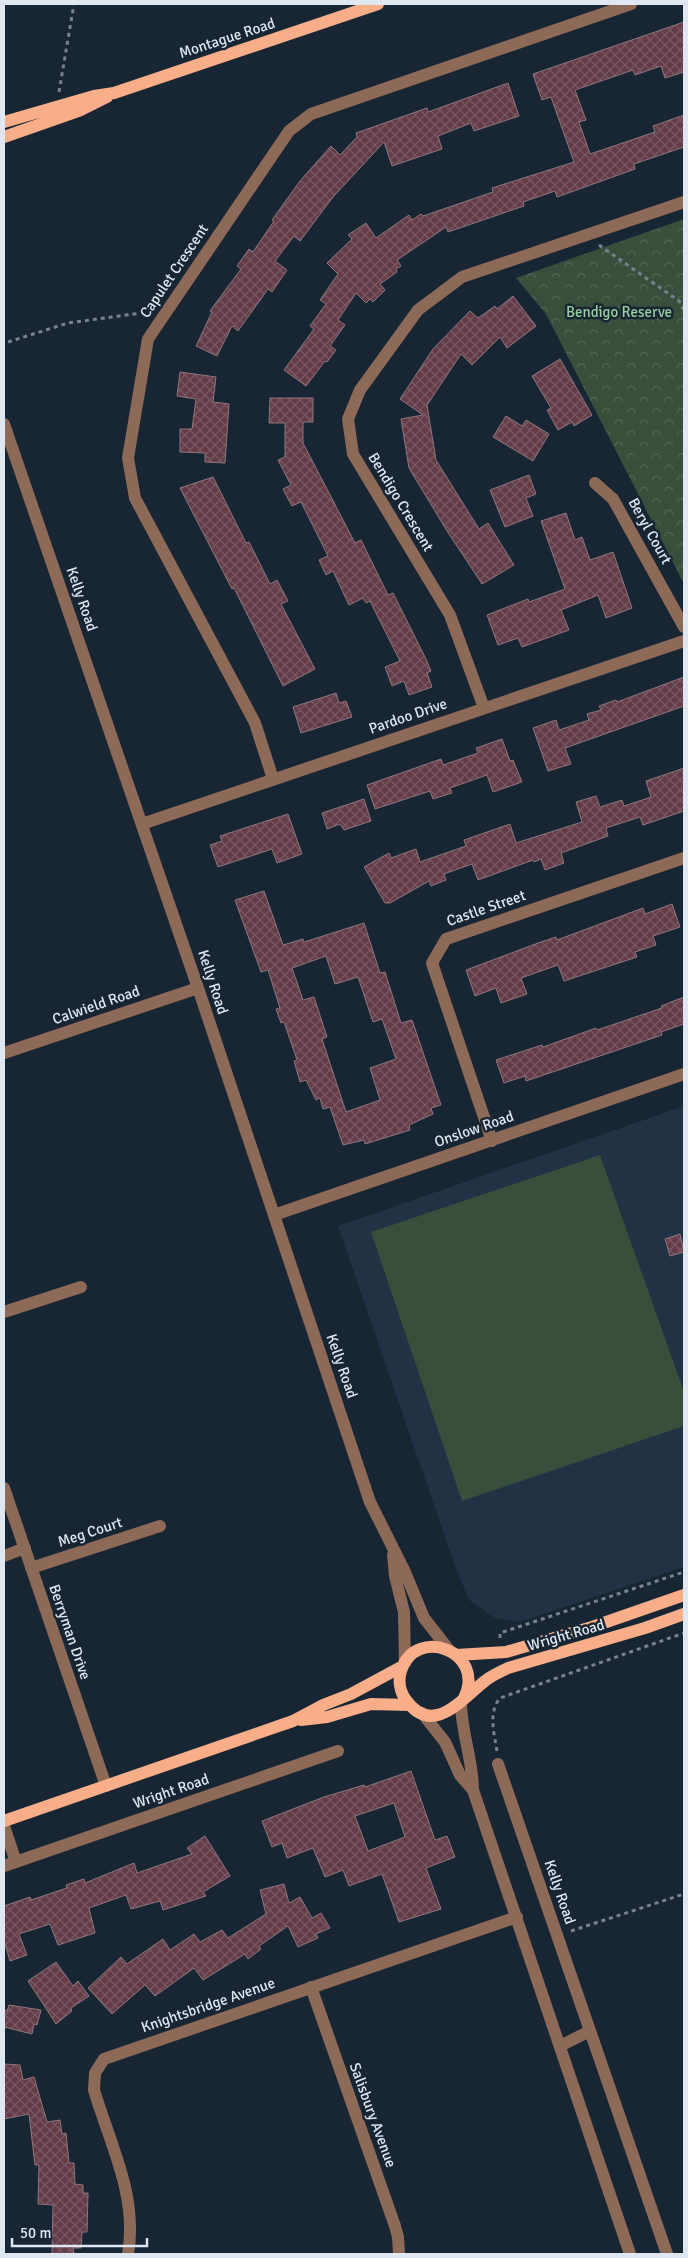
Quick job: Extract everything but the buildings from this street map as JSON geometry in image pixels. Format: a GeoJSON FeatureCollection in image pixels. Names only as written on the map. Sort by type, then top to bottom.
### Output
{"type":"FeatureCollection","features":[{"type":"Feature","properties":{"kind":"main road","name":"Montague Road"},"geometry":{"type":"LineString","coordinates":[[4,122],[94,96],[114,93],[378,4]]}},
{"type":"Feature","properties":{"kind":"main road","name":"Montague Road"},"geometry":{"type":"LineString","coordinates":[[4,137],[97,104],[114,93]]}},
{"type":"Feature","properties":{"kind":"main road","name":"Wright Road"},"geometry":{"type":"LineString","coordinates":[[452,1652],[506,1652],[684,1595]]}},
{"type":"Feature","properties":{"kind":"main road","name":"Wright Road"},"geometry":{"type":"LineString","coordinates":[[462,1700],[492,1676],[508,1668],[645,1628],[684,1614]]}},
{"type":"Feature","properties":{"kind":"main road"},"geometry":{"type":"LineString","coordinates":[[437,1647],[452,1652],[463,1663],[468,1675],[468,1686],[462,1700],[450,1711],[443,1714],[429,1715],[422,1713],[409,1705],[400,1687],[400,1676],[404,1665],[413,1654],[424,1648],[437,1647]]}},
{"type":"Feature","properties":{"kind":"main road","name":"Wright Road"},"geometry":{"type":"LineString","coordinates":[[4,1821],[294,1721],[323,1705],[351,1694],[404,1665]]}},
{"type":"Feature","properties":{"kind":"main road","name":"Wright Road"},"geometry":{"type":"LineString","coordinates":[[294,1721],[327,1717],[370,1704],[409,1705]]}},
{"type":"Feature","properties":{"kind":"street","name":"Capulet Crescent"},"geometry":{"type":"LineString","coordinates":[[273,779],[255,722],[135,498],[128,458],[148,339],[289,130],[310,114],[631,4]]}},
{"type":"Feature","properties":{"kind":"street","name":"Bendigo Crescent"},"geometry":{"type":"LineString","coordinates":[[484,708],[450,615],[353,454],[348,419],[360,390],[418,310],[462,277],[684,202]]}},
{"type":"Feature","properties":{"kind":"street","name":"Kelly Road"},"geometry":{"type":"LineString","coordinates":[[4,424],[198,988],[370,1502],[405,1572],[424,1618],[452,1652]]}},
{"type":"Feature","properties":{"kind":"street","name":"Beryl Court"},"geometry":{"type":"LineString","coordinates":[[595,483],[613,499],[684,627]]}},
{"type":"Feature","properties":{"kind":"street","name":"Pardoo Drive"},"geometry":{"type":"LineString","coordinates":[[142,824],[684,641]]}},
{"type":"Feature","properties":{"kind":"street","name":"Castle Street"},"geometry":{"type":"LineString","coordinates":[[492,1140],[432,963],[446,939],[684,858]]}},
{"type":"Feature","properties":{"kind":"street","name":"Calwield Road"},"geometry":{"type":"LineString","coordinates":[[4,1053],[198,988]]}},
{"type":"Feature","properties":{"kind":"street","name":"Onslow Road"},"geometry":{"type":"LineString","coordinates":[[274,1215],[684,1074]]}},
{"type":"Feature","properties":{"kind":"street"},"geometry":{"type":"LineString","coordinates":[[4,1312],[81,1287]]}},
{"type":"Feature","properties":{"kind":"street","name":"Berryman Drive"},"geometry":{"type":"LineString","coordinates":[[4,1488],[106,1786]]}},
{"type":"Feature","properties":{"kind":"street","name":"Meg Court"},"geometry":{"type":"LineString","coordinates":[[31,1568],[160,1526]]}},
{"type":"Feature","properties":{"kind":"street"},"geometry":{"type":"LineString","coordinates":[[4,1556],[25,1548]]}},
{"type":"Feature","properties":{"kind":"street","name":"Kelly Road"},"geometry":{"type":"LineString","coordinates":[[393,1550],[395,1576],[404,1612],[404,1665]]}},
{"type":"Feature","properties":{"kind":"street"},"geometry":{"type":"LineString","coordinates":[[462,1700],[462,1725],[473,1772],[473,1790],[630,2254]]}},
{"type":"Feature","properties":{"kind":"street"},"geometry":{"type":"LineString","coordinates":[[422,1713],[444,1742],[460,1775],[473,1790]]}},
{"type":"Feature","properties":{"kind":"street","name":"Wright Road"},"geometry":{"type":"LineString","coordinates":[[4,1826],[10,1864],[338,1751]]}},
{"type":"Feature","properties":{"kind":"street","name":"Kelly Road"},"geometry":{"type":"LineString","coordinates":[[498,1764],[667,2254]]}},
{"type":"Feature","properties":{"kind":"street","name":"Knightsbridge Avenue"},"geometry":{"type":"LineString","coordinates":[[128,2254],[131,2233],[128,2194],[94,2090],[95,2073],[100,2063],[114,2055],[516,1917]]}},
{"type":"Feature","properties":{"kind":"street","name":"Salisbury Avenue"},"geometry":{"type":"LineString","coordinates":[[311,1987],[395,2226],[399,2254]]}},
{"type":"Feature","properties":{"kind":"street"},"geometry":{"type":"LineString","coordinates":[[560,2046],[590,2032]]}},
{"type":"Feature","properties":{"kind":"path"},"geometry":{"type":"LineString","coordinates":[[56,107],[74,4]]}},
{"type":"Feature","properties":{"kind":"path"},"geometry":{"type":"LineString","coordinates":[[587,236],[679,301],[684,310]]}},
{"type":"Feature","properties":{"kind":"path"},"geometry":{"type":"LineString","coordinates":[[8,342],[68,323],[148,312],[164,316]]}},
{"type":"Feature","properties":{"kind":"path"},"geometry":{"type":"LineString","coordinates":[[498,1764],[492,1721],[493,1707],[500,1698],[684,1633]]}},
{"type":"Feature","properties":{"kind":"path"},"geometry":{"type":"LineString","coordinates":[[557,1935],[684,1894]]}},
{"type":"Feature","properties":{"kind":"shaded area"},"geometry":{"type":"Polygon","coordinates":[[[684,1106],[684,1567],[520,1622],[493,1617],[469,1600],[455,1566],[338,1226],[684,1106]]]}},
{"type":"Feature","properties":{"kind":"green space","name":"Bendigo Reserve"},"geometry":{"type":"Polygon","coordinates":[[[684,219],[684,584],[546,314],[516,278],[684,219]]]}},
{"type":"Feature","properties":{"kind":"green space"},"geometry":{"type":"Polygon","coordinates":[[[600,1155],[684,1392],[684,1426],[462,1501],[371,1232],[600,1155]]]}}]}
